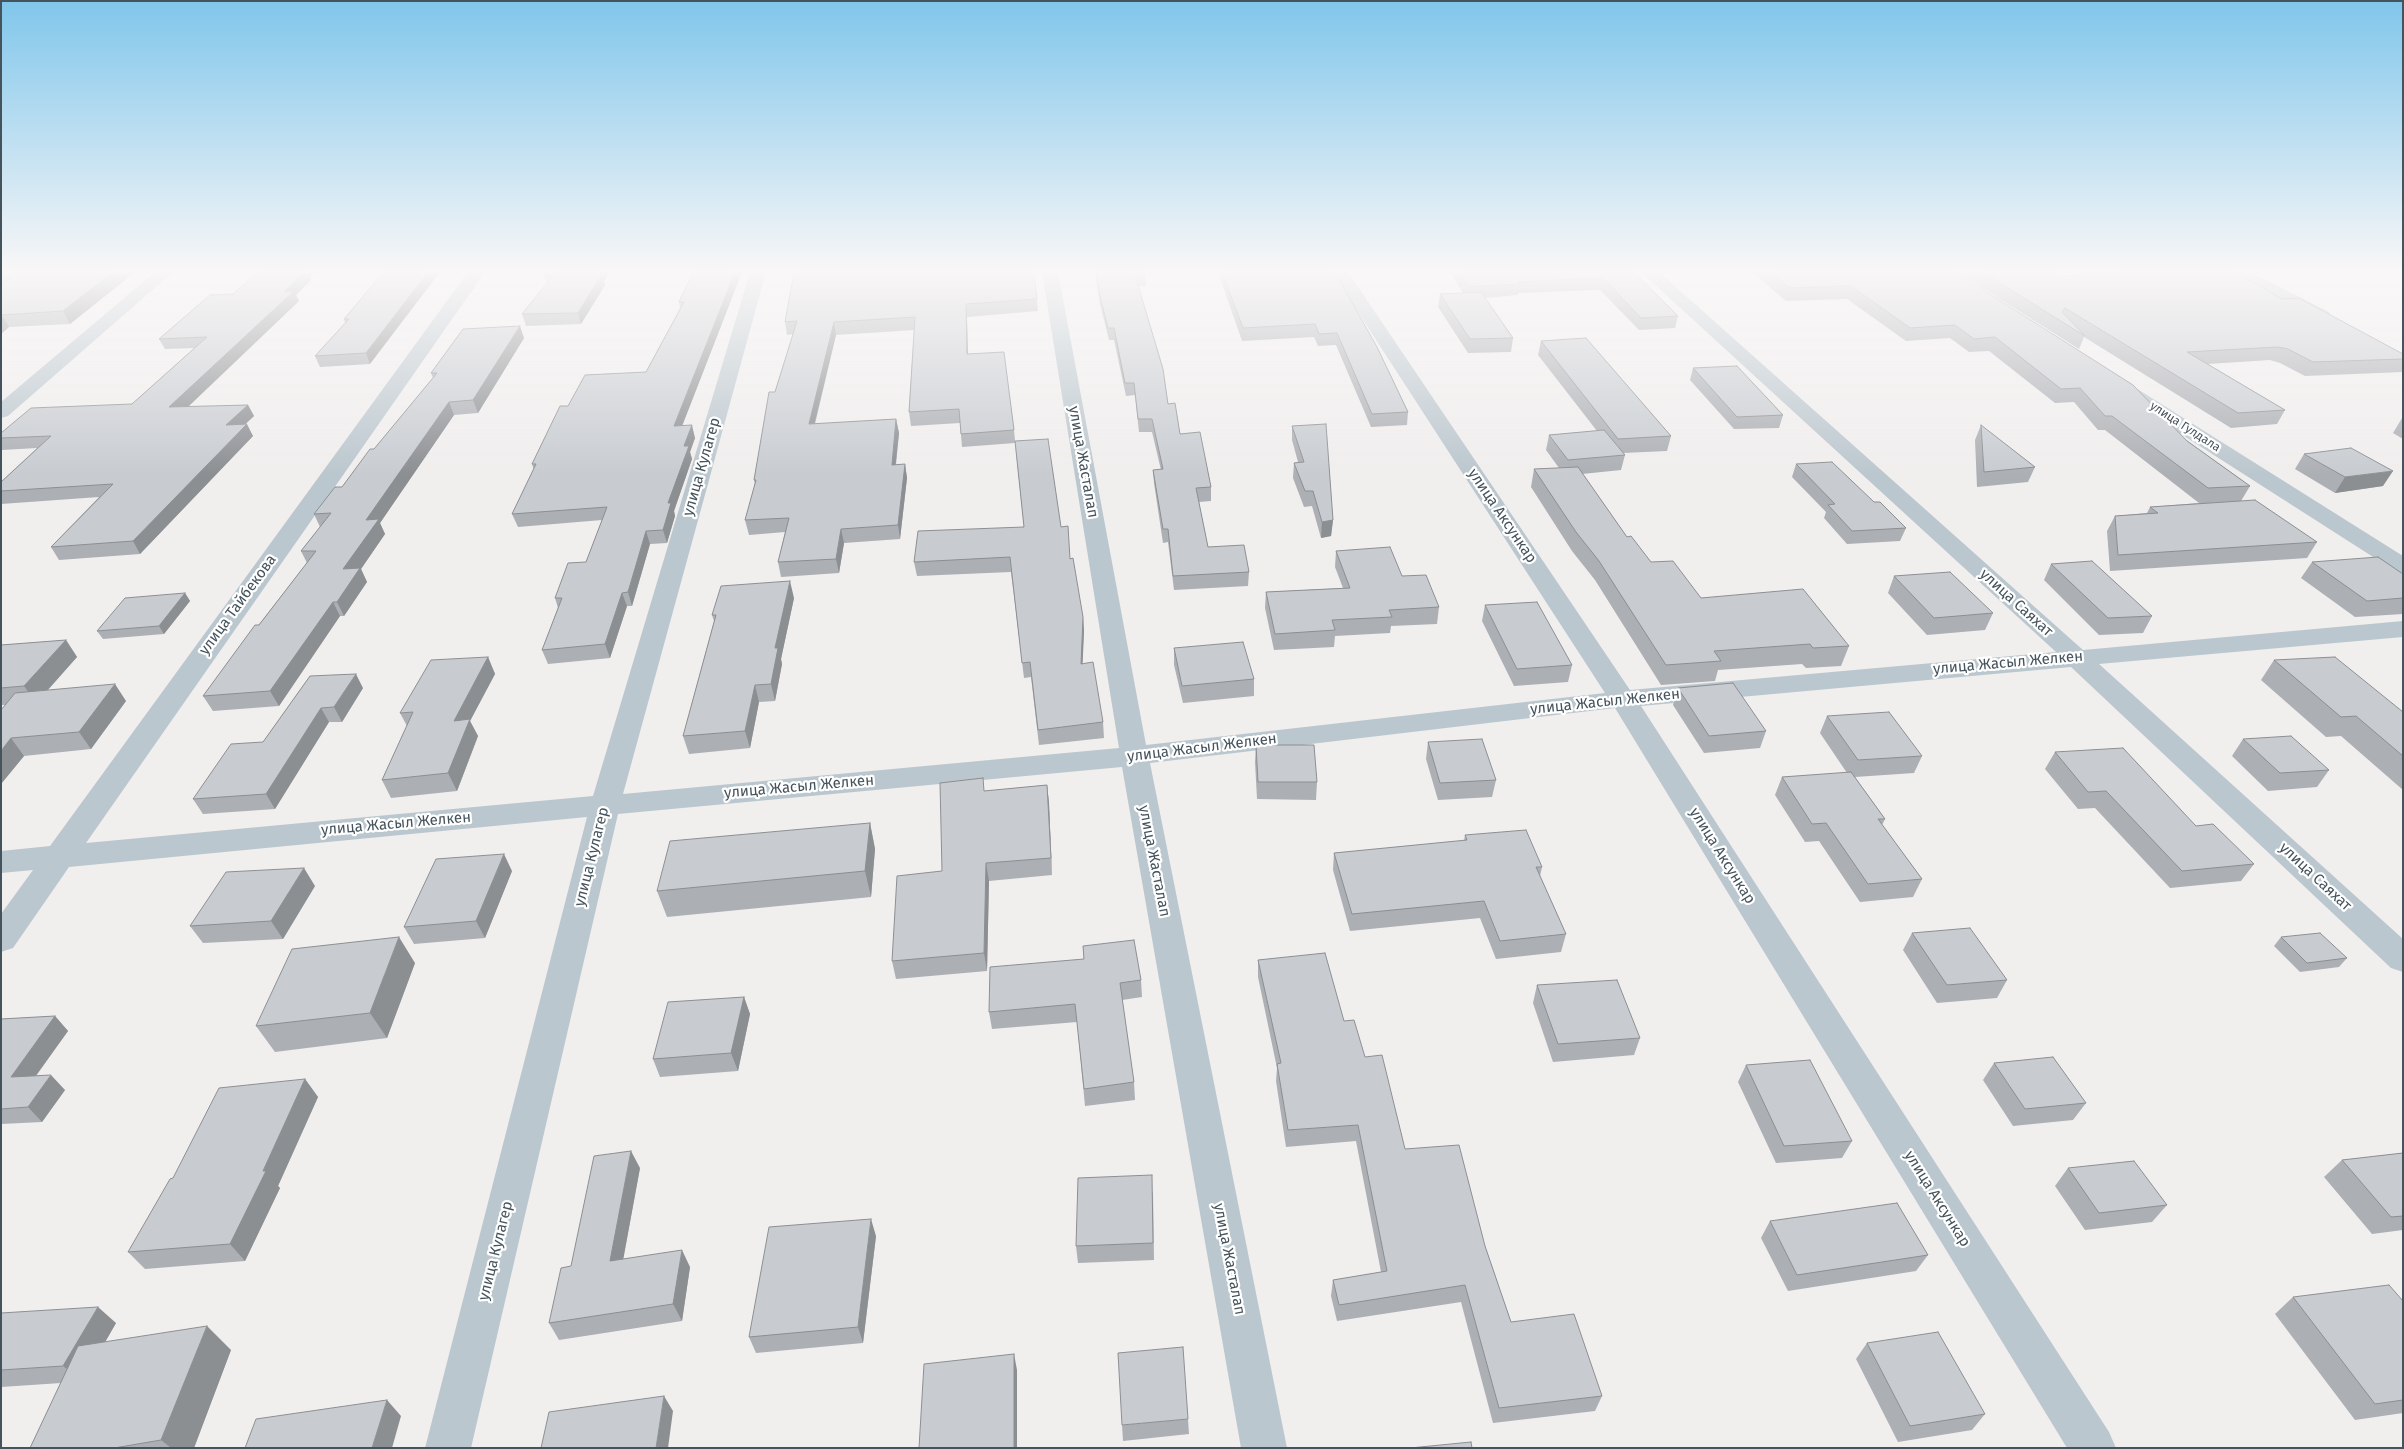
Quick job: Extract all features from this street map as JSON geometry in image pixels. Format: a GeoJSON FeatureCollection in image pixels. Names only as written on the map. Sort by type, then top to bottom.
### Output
{"type":"FeatureCollection","features":[{"type":"Feature","properties":{"kind":"street"},"geometry":{"type":"LineString","coordinates":[[1,412],[86,340]]}},
{"type":"Feature","properties":{"kind":"street","name":"улица Тайбекова"},"geometry":{"type":"LineString","coordinates":[[1,939],[429,340]]}},
{"type":"Feature","properties":{"kind":"street","name":"улица Кулагер"},"geometry":{"type":"LineString","coordinates":[[448,1448],[605,805],[739,340]]}},
{"type":"Feature","properties":{"kind":"street","name":"улица Жасталап"},"geometry":{"type":"LineString","coordinates":[[1062,340],[1134,756],[1264,1448]]}},
{"type":"Feature","properties":{"kind":"street","name":"улица Аксункар"},"geometry":{"type":"LineString","coordinates":[[1385,340],[1623,699],[2093,1448]]}},
{"type":"Feature","properties":{"kind":"street","name":"улица Саяхат"},"geometry":{"type":"LineString","coordinates":[[1724,340],[2076,657],[2403,959]]}},
{"type":"Feature","properties":{"kind":"street","name":"улица Гулдала"},"geometry":{"type":"LineString","coordinates":[[2109,379],[2403,566]]}},
{"type":"Feature","properties":{"kind":"street","name":"улица Жасыл Желкен"},"geometry":{"type":"LineString","coordinates":[[1,862],[1134,756],[1623,699],[2403,629]]}},
{"type":"Feature","properties":{"kind":"building"},"geometry":{"type":"Polygon","coordinates":[[[204,340],[242,340],[169,407],[248,405],[226,425],[247,424],[133,541],[51,547],[113,484],[1,491],[1,482],[51,436],[1,438],[1,433],[31,408],[132,404],[204,340]]]}},
{"type":"Feature","properties":{"kind":"building"},"geometry":{"type":"Polygon","coordinates":[[[330,340],[376,340],[366,353],[315,356],[330,340]]]}},
{"type":"Feature","properties":{"kind":"building"},"geometry":{"type":"Polygon","coordinates":[[[455,340],[511,340],[473,400],[449,402],[366,520],[379,519],[343,569],[360,568],[337,602],[333,602],[270,691],[203,696],[255,625],[259,625],[316,551],[301,551],[331,513],[314,514],[335,487],[342,487],[370,449],[374,449],[437,373],[431,373],[455,340]]]}},
{"type":"Feature","properties":{"kind":"building"},"geometry":{"type":"Polygon","coordinates":[[[664,340],[708,340],[674,426],[692,425],[684,446],[689,446],[668,503],[671,503],[663,530],[646,531],[628,592],[622,593],[605,644],[542,650],[562,598],[555,598],[568,563],[586,562],[607,507],[512,514],[536,464],[532,464],[560,406],[568,406],[585,375],[646,372],[664,340]]]}},
{"type":"Feature","properties":{"kind":"building"},"geometry":{"type":"Polygon","coordinates":[[[791,340],[830,340],[809,424],[896,419],[892,465],[905,464],[898,525],[841,529],[836,559],[778,562],[789,518],[745,520],[756,480],[754,480],[769,392],[775,392],[791,340]]]}},
{"type":"Feature","properties":{"kind":"building"},"geometry":{"type":"Polygon","coordinates":[[[914,340],[967,340],[967,354],[1004,352],[1014,430],[961,434],[959,409],[909,412],[914,340]]]}},
{"type":"Feature","properties":{"kind":"building"},"geometry":{"type":"Polygon","coordinates":[[[1116,340],[1154,340],[1163,369],[1168,404],[1175,403],[1180,434],[1200,432],[1211,487],[1196,488],[1208,547],[1244,545],[1249,572],[1173,576],[1168,529],[1163,529],[1153,470],[1163,469],[1152,419],[1138,419],[1134,383],[1125,383],[1116,340]]]}},
{"type":"Feature","properties":{"kind":"building"},"geometry":{"type":"Polygon","coordinates":[[[1340,340],[1373,340],[1408,412],[1372,414],[1340,340]]]}},
{"type":"Feature","properties":{"kind":"building"},"geometry":{"type":"Polygon","coordinates":[[[1587,340],[1671,436],[1618,439],[1541,341],[1587,340]]]}},
{"type":"Feature","properties":{"kind":"building"},"geometry":{"type":"Polygon","coordinates":[[[1998,340],[2062,340],[2133,385],[2187,441],[2250,486],[2208,488],[2112,416],[2105,416],[2080,388],[2061,389],[1998,340]]]}},
{"type":"Feature","properties":{"kind":"building"},"geometry":{"type":"Polygon","coordinates":[[[2117,340],[2376,340],[2403,354],[2403,359],[2313,362],[2288,349],[2278,347],[2187,352],[2285,410],[2238,413],[2117,340]]]}},
{"type":"Feature","properties":{"kind":"building"},"geometry":{"type":"Polygon","coordinates":[[[1737,366],[1783,415],[1737,417],[1693,368],[1737,366]]]}},
{"type":"Feature","properties":{"kind":"building"},"geometry":{"type":"Polygon","coordinates":[[[1326,424],[1333,520],[1322,522],[1313,491],[1305,491],[1294,463],[1304,462],[1292,426],[1326,424]]]}},
{"type":"Feature","properties":{"kind":"building"},"geometry":{"type":"Polygon","coordinates":[[[1981,425],[2035,467],[1984,472],[1981,425]]]}},
{"type":"Feature","properties":{"kind":"building"},"geometry":{"type":"Polygon","coordinates":[[[1604,430],[1625,455],[1568,460],[1549,435],[1604,430]]]}},
{"type":"Feature","properties":{"kind":"building"},"geometry":{"type":"Polygon","coordinates":[[[1048,439],[1061,527],[1068,526],[1070,559],[1073,558],[1083,617],[1081,664],[1093,662],[1103,722],[1038,730],[1030,662],[1022,663],[1010,557],[914,562],[918,531],[1024,527],[1015,441],[1048,439]]]}},
{"type":"Feature","properties":{"kind":"building"},"geometry":{"type":"Polygon","coordinates":[[[2351,448],[2393,471],[2345,477],[2304,454],[2351,448]]]}},
{"type":"Feature","properties":{"kind":"building"},"geometry":{"type":"Polygon","coordinates":[[[1832,462],[1874,502],[1880,502],[1906,528],[1852,531],[1828,505],[1835,504],[1796,464],[1832,462]]]}},
{"type":"Feature","properties":{"kind":"building"},"geometry":{"type":"Polygon","coordinates":[[[1578,467],[1627,537],[1631,536],[1651,562],[1673,561],[1701,598],[1803,589],[1849,646],[1813,648],[1810,644],[1714,651],[1721,661],[1666,665],[1599,561],[1576,532],[1534,469],[1578,467]]]}},
{"type":"Feature","properties":{"kind":"building"},"geometry":{"type":"Polygon","coordinates":[[[2255,500],[2317,542],[2118,555],[2115,516],[2158,513],[2150,507],[2255,500]]]}},
{"type":"Feature","properties":{"kind":"building"},"geometry":{"type":"Polygon","coordinates":[[[1390,547],[1402,576],[1426,575],[1439,607],[1389,610],[1392,617],[1332,620],[1335,630],[1275,634],[1266,592],[1350,588],[1336,551],[1390,547]]]}},
{"type":"Feature","properties":{"kind":"building"},"geometry":{"type":"Polygon","coordinates":[[[2378,557],[2403,574],[2403,598],[2367,601],[2312,562],[2378,557]]]}},
{"type":"Feature","properties":{"kind":"building"},"geometry":{"type":"Polygon","coordinates":[[[2092,561],[2152,616],[2108,618],[2051,564],[2092,561]]]}},
{"type":"Feature","properties":{"kind":"building"},"geometry":{"type":"Polygon","coordinates":[[[1950,572],[1993,613],[1934,618],[1894,576],[1950,572]]]}},
{"type":"Feature","properties":{"kind":"building"},"geometry":{"type":"Polygon","coordinates":[[[790,581],[775,648],[778,648],[771,684],[755,685],[745,731],[683,736],[716,615],[712,615],[721,586],[790,581]]]}},
{"type":"Feature","properties":{"kind":"building"},"geometry":{"type":"Polygon","coordinates":[[[185,593],[159,626],[97,631],[125,598],[185,593]]]}},
{"type":"Feature","properties":{"kind":"building"},"geometry":{"type":"Polygon","coordinates":[[[1537,602],[1572,665],[1517,669],[1485,605],[1537,602]]]}},
{"type":"Feature","properties":{"kind":"building"},"geometry":{"type":"Polygon","coordinates":[[[66,640],[24,686],[1,688],[1,645],[66,640]]]}},
{"type":"Feature","properties":{"kind":"building"},"geometry":{"type":"Polygon","coordinates":[[[1243,642],[1254,679],[1182,686],[1174,648],[1243,642]]]}},
{"type":"Feature","properties":{"kind":"building"},"geometry":{"type":"Polygon","coordinates":[[[488,657],[454,721],[470,719],[448,773],[382,780],[413,712],[400,713],[431,660],[488,657]]]}},
{"type":"Feature","properties":{"kind":"building"},"geometry":{"type":"Polygon","coordinates":[[[2335,657],[2403,712],[2403,756],[2356,716],[2341,717],[2274,660],[2335,657]]]}},
{"type":"Feature","properties":{"kind":"building"},"geometry":{"type":"Polygon","coordinates":[[[356,674],[334,707],[321,708],[266,794],[193,799],[231,744],[263,742],[310,676],[356,674]]]}},
{"type":"Feature","properties":{"kind":"building"},"geometry":{"type":"Polygon","coordinates":[[[1733,683],[1766,731],[1709,736],[1678,688],[1733,683]]]}},
{"type":"Feature","properties":{"kind":"building"},"geometry":{"type":"Polygon","coordinates":[[[115,684],[79,732],[11,738],[1,751],[1,710],[15,693],[115,684]]]}},
{"type":"Feature","properties":{"kind":"building"},"geometry":{"type":"Polygon","coordinates":[[[1889,712],[1922,756],[1858,760],[1827,716],[1889,712]]]}},
{"type":"Feature","properties":{"kind":"building"},"geometry":{"type":"Polygon","coordinates":[[[2291,736],[2329,770],[2280,773],[2243,739],[2291,736]]]}},
{"type":"Feature","properties":{"kind":"building"},"geometry":{"type":"Polygon","coordinates":[[[1482,739],[1496,780],[1440,783],[1428,742],[1482,739]]]}},
{"type":"Feature","properties":{"kind":"building"},"geometry":{"type":"Polygon","coordinates":[[[1256,745],[1314,745],[1317,782],[1258,782],[1256,745]]]}},
{"type":"Feature","properties":{"kind":"building"},"geometry":{"type":"Polygon","coordinates":[[[2123,748],[2196,826],[2213,824],[2254,864],[2182,871],[2106,791],[2088,792],[2055,752],[2123,748]]]}},
{"type":"Feature","properties":{"kind":"building"},"geometry":{"type":"Polygon","coordinates":[[[1851,772],[1885,819],[1878,819],[1922,879],[1868,884],[1826,823],[1812,824],[1782,777],[1851,772]]]}},
{"type":"Feature","properties":{"kind":"building"},"geometry":{"type":"Polygon","coordinates":[[[983,778],[984,791],[1047,785],[1051,858],[986,863],[984,953],[892,961],[897,876],[942,871],[940,783],[983,778]]]}},
{"type":"Feature","properties":{"kind":"building"},"geometry":{"type":"Polygon","coordinates":[[[870,823],[865,871],[657,891],[670,841],[870,823]]]}},
{"type":"Feature","properties":{"kind":"building"},"geometry":{"type":"Polygon","coordinates":[[[1526,830],[1542,867],[1536,867],[1566,934],[1500,941],[1484,901],[1352,914],[1334,853],[1467,840],[1465,835],[1526,830]]]}},
{"type":"Feature","properties":{"kind":"building"},"geometry":{"type":"Polygon","coordinates":[[[504,854],[476,921],[404,927],[436,859],[504,854]]]}},
{"type":"Feature","properties":{"kind":"building"},"geometry":{"type":"Polygon","coordinates":[[[304,868],[271,921],[190,926],[226,872],[304,868]]]}},
{"type":"Feature","properties":{"kind":"building"},"geometry":{"type":"Polygon","coordinates":[[[1970,928],[2007,980],[1947,985],[1912,933],[1970,928]]]}},
{"type":"Feature","properties":{"kind":"building"},"geometry":{"type":"Polygon","coordinates":[[[2320,933],[2347,958],[2307,963],[2281,937],[2320,933]]]}},
{"type":"Feature","properties":{"kind":"building"},"geometry":{"type":"Polygon","coordinates":[[[399,937],[370,1013],[256,1026],[292,949],[399,937]]]}},
{"type":"Feature","properties":{"kind":"building"},"geometry":{"type":"Polygon","coordinates":[[[1134,940],[1141,980],[1120,983],[1134,1082],[1084,1089],[1075,1004],[989,1012],[990,967],[1084,959],[1083,946],[1134,940]]]}},
{"type":"Feature","properties":{"kind":"building"},"geometry":{"type":"Polygon","coordinates":[[[1325,953],[1344,1021],[1354,1020],[1365,1057],[1382,1055],[1405,1149],[1459,1145],[1485,1246],[1511,1322],[1574,1314],[1602,1396],[1499,1408],[1465,1285],[1339,1305],[1333,1280],[1387,1271],[1358,1125],[1288,1130],[1277,1064],[1281,1063],[1258,960],[1325,953]]]}},
{"type":"Feature","properties":{"kind":"building"},"geometry":{"type":"Polygon","coordinates":[[[1617,980],[1640,1038],[1558,1044],[1537,985],[1617,980]]]}},
{"type":"Feature","properties":{"kind":"building"},"geometry":{"type":"Polygon","coordinates":[[[744,997],[731,1053],[653,1059],[668,1002],[744,997]]]}},
{"type":"Feature","properties":{"kind":"building"},"geometry":{"type":"Polygon","coordinates":[[[55,1016],[11,1077],[51,1075],[28,1107],[1,1109],[1,1019],[55,1016]]]}},
{"type":"Feature","properties":{"kind":"building"},"geometry":{"type":"Polygon","coordinates":[[[2053,1057],[2086,1103],[2025,1109],[1994,1063],[2053,1057]]]}},
{"type":"Feature","properties":{"kind":"building"},"geometry":{"type":"Polygon","coordinates":[[[1810,1060],[1852,1141],[1784,1146],[1746,1065],[1810,1060]]]}},
{"type":"Feature","properties":{"kind":"building"},"geometry":{"type":"Polygon","coordinates":[[[305,1079],[263,1171],[266,1171],[230,1244],[128,1252],[170,1179],[173,1178],[219,1088],[305,1079]]]}},
{"type":"Feature","properties":{"kind":"building"},"geometry":{"type":"Polygon","coordinates":[[[631,1151],[610,1261],[682,1250],[673,1304],[549,1323],[561,1268],[571,1266],[594,1156],[631,1151]]]}},
{"type":"Feature","properties":{"kind":"building"},"geometry":{"type":"Polygon","coordinates":[[[2403,1153],[2403,1216],[2391,1217],[2342,1160],[2403,1153]]]}},
{"type":"Feature","properties":{"kind":"building"},"geometry":{"type":"Polygon","coordinates":[[[2134,1161],[2167,1205],[2099,1213],[2068,1168],[2134,1161]]]}},
{"type":"Feature","properties":{"kind":"building"},"geometry":{"type":"Polygon","coordinates":[[[1152,1175],[1153,1243],[1076,1246],[1078,1178],[1152,1175]]]}},
{"type":"Feature","properties":{"kind":"building"},"geometry":{"type":"Polygon","coordinates":[[[1897,1203],[1928,1255],[1797,1275],[1770,1221],[1897,1203]]]}},
{"type":"Feature","properties":{"kind":"building"},"geometry":{"type":"Polygon","coordinates":[[[871,1219],[858,1327],[749,1337],[769,1227],[871,1219]]]}},
{"type":"Feature","properties":{"kind":"building"},"geometry":{"type":"Polygon","coordinates":[[[2389,1285],[2403,1301],[2403,1400],[2375,1404],[2293,1297],[2389,1285]]]}},
{"type":"Feature","properties":{"kind":"building"},"geometry":{"type":"Polygon","coordinates":[[[98,1307],[63,1366],[1,1370],[1,1313],[98,1307]]]}},
{"type":"Feature","properties":{"kind":"building"},"geometry":{"type":"Polygon","coordinates":[[[207,1326],[161,1440],[114,1448],[30,1448],[78,1346],[207,1326]]]}},
{"type":"Feature","properties":{"kind":"building"},"geometry":{"type":"Polygon","coordinates":[[[1938,1332],[1985,1414],[1910,1426],[1867,1343],[1938,1332]]]}},
{"type":"Feature","properties":{"kind":"building"},"geometry":{"type":"Polygon","coordinates":[[[1183,1347],[1188,1419],[1122,1425],[1118,1353],[1183,1347]]]}},
{"type":"Feature","properties":{"kind":"building"},"geometry":{"type":"Polygon","coordinates":[[[1014,1354],[1014,1448],[919,1448],[924,1364],[1014,1354]]]}},
{"type":"Feature","properties":{"kind":"building"},"geometry":{"type":"Polygon","coordinates":[[[664,1396],[656,1448],[541,1448],[549,1412],[664,1396]]]}},
{"type":"Feature","properties":{"kind":"building"},"geometry":{"type":"Polygon","coordinates":[[[387,1400],[372,1448],[245,1448],[256,1419],[387,1400]]]}},
{"type":"Feature","properties":{"kind":"building"},"geometry":{"type":"Polygon","coordinates":[[[1471,1442],[1472,1448],[1410,1448],[1471,1442]]]}}]}
